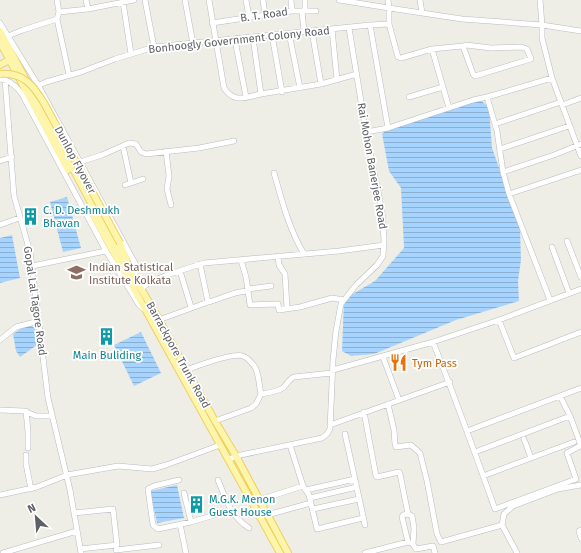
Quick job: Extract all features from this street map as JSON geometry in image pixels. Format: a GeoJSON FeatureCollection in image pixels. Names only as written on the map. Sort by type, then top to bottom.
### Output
{"type":"FeatureCollection","features":[{"type":"Feature","properties":{"kind":"main road","name":"Barrackpore Trunk Road"},"geometry":{"type":"LineString","coordinates":[[0,31],[12,59],[145,309],[280,553]]}},
{"type":"Feature","properties":{"kind":"main road","name":"Barrackpore Trunk Road"},"geometry":{"type":"LineString","coordinates":[[0,42],[12,59]]}},
{"type":"Feature","properties":{"kind":"main road"},"geometry":{"type":"LineString","coordinates":[[0,65],[12,59]]}},
{"type":"Feature","properties":{"kind":"main road","name":"Barrackpore Trunk Road"},"geometry":{"type":"LineString","coordinates":[[17,68],[31,89],[99,218],[159,319],[186,370],[236,456],[288,553]]}},
{"type":"Feature","properties":{"kind":"main road"},"geometry":{"type":"LineString","coordinates":[[1,77],[17,68]]}},
{"type":"Feature","properties":{"kind":"main road","name":"Dunlop Flyover"},"geometry":{"type":"LineString","coordinates":[[1,77],[16,76],[23,78],[33,86],[44,103],[120,243],[127,257],[129,269]]}},
{"type":"Feature","properties":{"kind":"street"},"geometry":{"type":"LineString","coordinates":[[57,0],[59,12],[58,19],[69,74]]}},
{"type":"Feature","properties":{"kind":"street"},"geometry":{"type":"LineString","coordinates":[[86,0],[88,8]]}},
{"type":"Feature","properties":{"kind":"street"},"geometry":{"type":"LineString","coordinates":[[59,12],[134,0]]}},
{"type":"Feature","properties":{"kind":"street"},"geometry":{"type":"LineString","coordinates":[[145,0],[154,47]]}},
{"type":"Feature","properties":{"kind":"street"},"geometry":{"type":"LineString","coordinates":[[185,0],[193,44]]}},
{"type":"Feature","properties":{"kind":"street"},"geometry":{"type":"LineString","coordinates":[[209,0],[224,88],[229,95],[235,98],[282,92],[321,84],[357,74]]}},
{"type":"Feature","properties":{"kind":"street"},"geometry":{"type":"LineString","coordinates":[[246,0],[249,17]]}},
{"type":"Feature","properties":{"kind":"street"},"geometry":{"type":"LineString","coordinates":[[263,0],[265,16]]}},
{"type":"Feature","properties":{"kind":"street"},"geometry":{"type":"LineString","coordinates":[[291,0],[292,11]]}},
{"type":"Feature","properties":{"kind":"street"},"geometry":{"type":"LineString","coordinates":[[304,32],[303,11],[305,0]]}},
{"type":"Feature","properties":{"kind":"street"},"geometry":{"type":"LineString","coordinates":[[339,0],[389,10],[581,31]]}},
{"type":"Feature","properties":{"kind":"street"},"geometry":{"type":"LineString","coordinates":[[388,0],[396,55],[399,58],[432,49],[463,46],[492,48],[521,47],[527,49],[531,59],[475,76],[463,46]]}},
{"type":"Feature","properties":{"kind":"street"},"geometry":{"type":"LineString","coordinates":[[420,0],[422,13]]}},
{"type":"Feature","properties":{"kind":"street"},"geometry":{"type":"LineString","coordinates":[[540,0],[542,38],[552,78],[569,126],[579,144],[581,156]]}},
{"type":"Feature","properties":{"kind":"street"},"geometry":{"type":"LineString","coordinates":[[123,2],[131,54]]}},
{"type":"Feature","properties":{"kind":"street","name":"B. T. Road"},"geometry":{"type":"LineString","coordinates":[[212,23],[292,11],[316,11]]}},
{"type":"Feature","properties":{"kind":"street"},"geometry":{"type":"LineString","coordinates":[[8,36],[58,19]]}},
{"type":"Feature","properties":{"kind":"street","name":"Bonhoogly Government Colony Road"},"geometry":{"type":"LineString","coordinates":[[31,89],[69,74],[81,72],[154,47],[349,28],[390,22]]}},
{"type":"Feature","properties":{"kind":"street"},"geometry":{"type":"LineString","coordinates":[[0,23],[38,86],[136,265],[135,278]]}},
{"type":"Feature","properties":{"kind":"street"},"geometry":{"type":"LineString","coordinates":[[370,25],[388,128]]}},
{"type":"Feature","properties":{"kind":"street","name":"Rai Mohon Banerjee Road"},"geometry":{"type":"LineString","coordinates":[[330,425],[332,371],[340,310],[344,300],[356,285],[377,265],[383,256],[384,245],[382,211],[366,132],[349,28]]}},
{"type":"Feature","properties":{"kind":"street"},"geometry":{"type":"LineString","coordinates":[[332,29],[337,80]]}},
{"type":"Feature","properties":{"kind":"street"},"geometry":{"type":"LineString","coordinates":[[312,31],[321,84]]}},
{"type":"Feature","properties":{"kind":"street"},"geometry":{"type":"LineString","coordinates":[[289,33],[300,88]]}},
{"type":"Feature","properties":{"kind":"street"},"geometry":{"type":"LineString","coordinates":[[272,35],[282,92]]}},
{"type":"Feature","properties":{"kind":"street"},"geometry":{"type":"LineString","coordinates":[[254,38],[261,94]]}},
{"type":"Feature","properties":{"kind":"street"},"geometry":{"type":"LineString","coordinates":[[235,40],[246,97]]}},
{"type":"Feature","properties":{"kind":"street"},"geometry":{"type":"LineString","coordinates":[[432,49],[449,108]]}},
{"type":"Feature","properties":{"kind":"street"},"geometry":{"type":"LineString","coordinates":[[1,77],[14,84],[22,94],[106,251],[139,305],[145,309]]}},
{"type":"Feature","properties":{"kind":"street","name":"Gopal Lal Tagore Road"},"geometry":{"type":"LineString","coordinates":[[1,77],[12,156],[14,196],[19,218],[30,252],[48,398],[67,475],[81,551]]}},
{"type":"Feature","properties":{"kind":"street"},"geometry":{"type":"LineString","coordinates":[[366,132],[388,128],[473,100],[552,78]]}},
{"type":"Feature","properties":{"kind":"street"},"geometry":{"type":"LineString","coordinates":[[409,97],[443,87]]}},
{"type":"Feature","properties":{"kind":"street"},"geometry":{"type":"LineString","coordinates":[[487,97],[497,131],[503,172],[509,194],[550,300]]}},
{"type":"Feature","properties":{"kind":"street"},"geometry":{"type":"LineString","coordinates":[[495,124],[581,98]]}},
{"type":"Feature","properties":{"kind":"street"},"geometry":{"type":"LineString","coordinates":[[500,149],[569,126]]}},
{"type":"Feature","properties":{"kind":"street"},"geometry":{"type":"LineString","coordinates":[[80,162],[102,155],[129,143],[136,144],[141,152],[146,154],[199,148],[234,141]]}},
{"type":"Feature","properties":{"kind":"street"},"geometry":{"type":"LineString","coordinates":[[503,172],[554,155],[579,144]]}},
{"type":"Feature","properties":{"kind":"street"},"geometry":{"type":"LineString","coordinates":[[123,146],[131,182]]}},
{"type":"Feature","properties":{"kind":"street"},"geometry":{"type":"LineString","coordinates":[[166,151],[169,179],[168,189],[172,205]]}},
{"type":"Feature","properties":{"kind":"street"},"geometry":{"type":"LineString","coordinates":[[0,161],[12,156]]}},
{"type":"Feature","properties":{"kind":"street"},"geometry":{"type":"LineString","coordinates":[[509,194],[581,170]]}},
{"type":"Feature","properties":{"kind":"street"},"geometry":{"type":"LineString","coordinates":[[274,173],[288,221],[304,254]]}},
{"type":"Feature","properties":{"kind":"street"},"geometry":{"type":"LineString","coordinates":[[125,185],[143,179]]}},
{"type":"Feature","properties":{"kind":"street"},"geometry":{"type":"LineString","coordinates":[[0,225],[19,218]]}},
{"type":"Feature","properties":{"kind":"street"},"geometry":{"type":"LineString","coordinates":[[567,241],[581,277]]}},
{"type":"Feature","properties":{"kind":"street"},"geometry":{"type":"LineString","coordinates":[[141,289],[150,282],[200,264],[384,245]]}},
{"type":"Feature","properties":{"kind":"street"},"geometry":{"type":"LineString","coordinates":[[552,247],[569,293]]}},
{"type":"Feature","properties":{"kind":"street"},"geometry":{"type":"LineString","coordinates":[[32,266],[106,251]]}},
{"type":"Feature","properties":{"kind":"street"},"geometry":{"type":"LineString","coordinates":[[278,256],[279,265],[285,274],[287,308]]}},
{"type":"Feature","properties":{"kind":"street"},"geometry":{"type":"LineString","coordinates":[[241,260],[250,305],[278,304],[279,310],[300,307],[332,298],[344,300]]}},
{"type":"Feature","properties":{"kind":"street"},"geometry":{"type":"LineString","coordinates":[[200,264],[208,302]]}},
{"type":"Feature","properties":{"kind":"street"},"geometry":{"type":"LineString","coordinates":[[180,271],[191,307]]}},
{"type":"Feature","properties":{"kind":"street"},"geometry":{"type":"LineString","coordinates":[[152,322],[191,307],[219,300],[240,291],[270,286]]}},
{"type":"Feature","properties":{"kind":"street"},"geometry":{"type":"LineString","coordinates":[[261,394],[284,387],[294,377],[332,371],[433,342],[498,320],[581,289]]}},
{"type":"Feature","properties":{"kind":"street"},"geometry":{"type":"LineString","coordinates":[[498,320],[514,358],[581,332]]}},
{"type":"Feature","properties":{"kind":"street"},"geometry":{"type":"LineString","coordinates":[[0,340],[16,327],[39,321]]}},
{"type":"Feature","properties":{"kind":"street"},"geometry":{"type":"LineString","coordinates":[[433,342],[450,382],[495,509],[576,479],[567,453],[580,446],[570,416],[560,396]]}},
{"type":"Feature","properties":{"kind":"street"},"geometry":{"type":"LineString","coordinates":[[186,370],[208,362],[238,355],[244,356],[255,368],[261,394],[256,404],[251,408],[215,421]]}},
{"type":"Feature","properties":{"kind":"street"},"geometry":{"type":"LineString","coordinates":[[383,357],[399,400]]}},
{"type":"Feature","properties":{"kind":"street"},"geometry":{"type":"LineString","coordinates":[[228,460],[236,456],[322,438],[327,434],[330,425],[450,382]]}},
{"type":"Feature","properties":{"kind":"street"},"geometry":{"type":"LineString","coordinates":[[467,431],[580,388],[581,396]]}},
{"type":"Feature","properties":{"kind":"street"},"geometry":{"type":"LineString","coordinates":[[388,404],[394,430],[395,444],[398,447],[411,445],[420,452],[437,534],[441,542],[502,525]]}},
{"type":"Feature","properties":{"kind":"street"},"geometry":{"type":"LineString","coordinates":[[0,410],[26,411],[36,416],[52,416]]}},
{"type":"Feature","properties":{"kind":"street"},"geometry":{"type":"LineString","coordinates":[[26,411],[28,448]]}},
{"type":"Feature","properties":{"kind":"street"},"geometry":{"type":"LineString","coordinates":[[364,412],[376,476],[400,473],[408,514],[412,516],[414,528],[411,543]]}},
{"type":"Feature","properties":{"kind":"street"},"geometry":{"type":"LineString","coordinates":[[475,452],[570,416]]}},
{"type":"Feature","properties":{"kind":"street"},"geometry":{"type":"LineString","coordinates":[[345,434],[365,525]]}},
{"type":"Feature","properties":{"kind":"street"},"geometry":{"type":"LineString","coordinates":[[524,440],[531,458]]}},
{"type":"Feature","properties":{"kind":"street"},"geometry":{"type":"LineString","coordinates":[[483,476],[574,442]]}},
{"type":"Feature","properties":{"kind":"street"},"geometry":{"type":"LineString","coordinates":[[0,495],[30,489],[67,475],[118,466],[152,469],[220,445]]}},
{"type":"Feature","properties":{"kind":"street"},"geometry":{"type":"LineString","coordinates":[[290,445],[304,488],[313,509],[317,529],[363,518]]}},
{"type":"Feature","properties":{"kind":"street"},"geometry":{"type":"LineString","coordinates":[[26,455],[30,489]]}},
{"type":"Feature","properties":{"kind":"street"},"geometry":{"type":"LineString","coordinates":[[259,500],[304,488],[355,479]]}},
{"type":"Feature","properties":{"kind":"street"},"geometry":{"type":"LineString","coordinates":[[180,480],[151,487],[148,491],[153,525],[156,528],[158,529],[191,522],[231,510]]}},
{"type":"Feature","properties":{"kind":"street"},"geometry":{"type":"LineString","coordinates":[[218,480],[231,510],[239,522],[249,528]]}},
{"type":"Feature","properties":{"kind":"street"},"geometry":{"type":"LineString","coordinates":[[517,553],[502,525],[504,514],[513,506],[558,489],[581,485]]}},
{"type":"Feature","properties":{"kind":"street"},"geometry":{"type":"LineString","coordinates":[[267,515],[310,500],[357,487]]}},
{"type":"Feature","properties":{"kind":"street"},"geometry":{"type":"LineString","coordinates":[[184,493],[191,522]]}},
{"type":"Feature","properties":{"kind":"street"},"geometry":{"type":"LineString","coordinates":[[313,509],[359,499]]}},
{"type":"Feature","properties":{"kind":"street"},"geometry":{"type":"LineString","coordinates":[[74,513],[113,509],[116,549]]}},
{"type":"Feature","properties":{"kind":"street"},"geometry":{"type":"LineString","coordinates":[[408,514],[402,516],[411,543],[417,551],[433,546],[435,553]]}},
{"type":"Feature","properties":{"kind":"street"},"geometry":{"type":"LineString","coordinates":[[180,524],[186,553]]}},
{"type":"Feature","properties":{"kind":"street"},"geometry":{"type":"LineString","coordinates":[[581,530],[579,531],[581,538]]}},
{"type":"Feature","properties":{"kind":"street"},"geometry":{"type":"LineString","coordinates":[[3,553],[77,531]]}},
{"type":"Feature","properties":{"kind":"street"},"geometry":{"type":"LineString","coordinates":[[369,553],[411,543]]}},
{"type":"Feature","properties":{"kind":"street"},"geometry":{"type":"LineString","coordinates":[[81,551],[159,545]]}},
{"type":"Feature","properties":{"kind":"water"},"geometry":{"type":"Polygon","coordinates":[[[479,99],[489,107],[492,148],[520,227],[521,260],[518,281],[519,301],[456,320],[374,354],[351,356],[342,351],[344,299],[375,281],[404,248],[401,188],[389,171],[382,134],[390,126],[431,113],[458,108],[479,99]]]}},
{"type":"Feature","properties":{"kind":"water"},"geometry":{"type":"Polygon","coordinates":[[[67,197],[81,248],[63,252],[50,202],[67,197]]]}},
{"type":"Feature","properties":{"kind":"water"},"geometry":{"type":"Polygon","coordinates":[[[12,235],[20,278],[0,283],[0,238],[12,235]]]}},
{"type":"Feature","properties":{"kind":"water"},"geometry":{"type":"Polygon","coordinates":[[[28,324],[35,328],[37,345],[20,357],[16,351],[13,334],[28,324]]]}},
{"type":"Feature","properties":{"kind":"water"},"geometry":{"type":"Polygon","coordinates":[[[141,332],[161,373],[134,386],[114,345],[141,332]]]}},
{"type":"Feature","properties":{"kind":"water"},"geometry":{"type":"Polygon","coordinates":[[[177,485],[184,518],[157,523],[150,491],[177,485]]]}},
{"type":"Feature","properties":{"kind":"place","name":"C. D. Deshmukh Bhavan"},"geometry":{"type":"Point","coordinates":[30,216]}},
{"type":"Feature","properties":{"kind":"place","name":"Indian Statistical Institute Kolkata"},"geometry":{"type":"Point","coordinates":[76,273]}},
{"type":"Feature","properties":{"kind":"place","name":"Main Buliding"},"geometry":{"type":"Point","coordinates":[107,337]}},
{"type":"Feature","properties":{"kind":"place","name":"Tym Pass"},"geometry":{"type":"Point","coordinates":[399,363]}},
{"type":"Feature","properties":{"kind":"place","name":"M.G.K. Menon Guest House"},"geometry":{"type":"Point","coordinates":[196,505]}}]}
